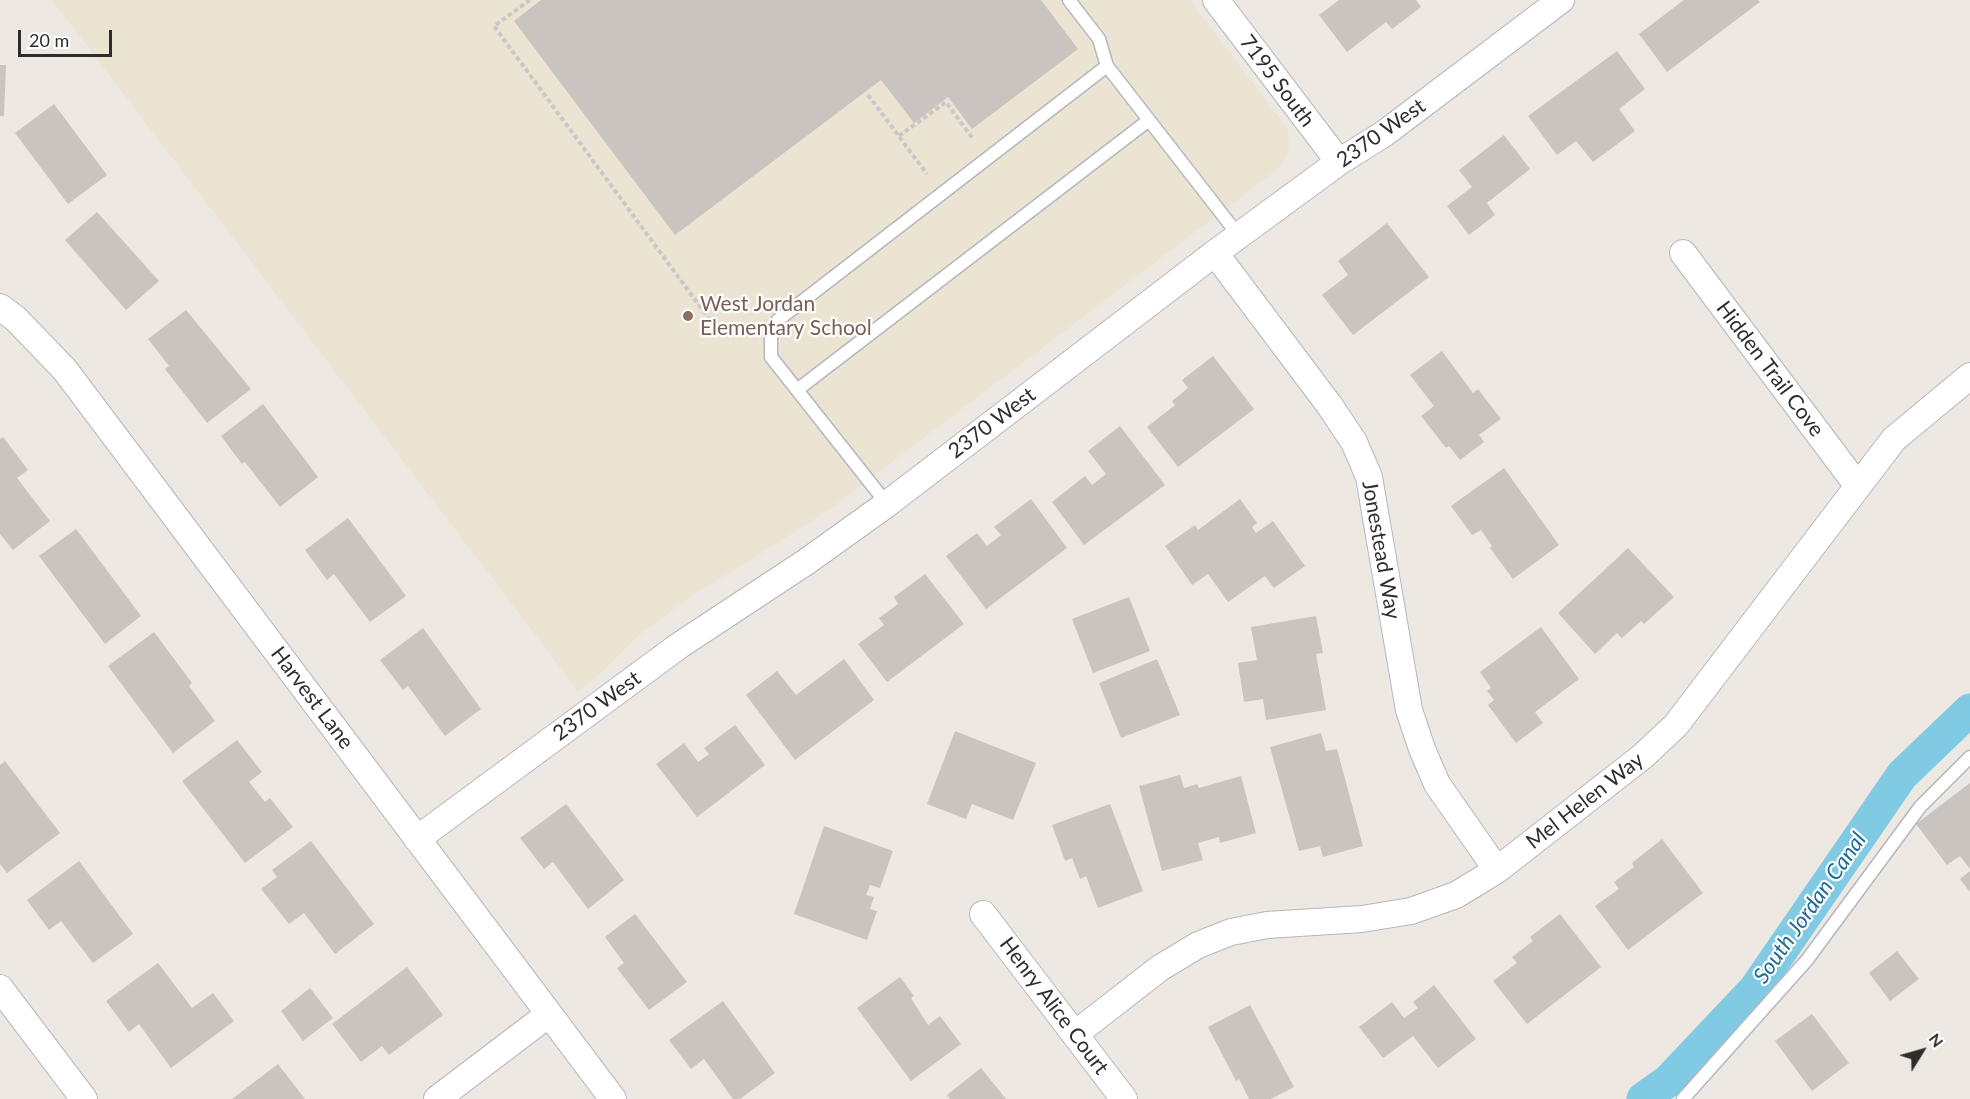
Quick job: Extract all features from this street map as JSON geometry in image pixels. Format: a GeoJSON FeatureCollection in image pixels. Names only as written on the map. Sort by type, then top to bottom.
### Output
{"type":"FeatureCollection","features":[{"type":"Feature","properties":{"kind":"street","name":"7195 South"},"geometry":{"type":"LineString","coordinates":[[1216,0],[1339,162]]}},
{"type":"Feature","properties":{"kind":"street","name":"2370 West"},"geometry":{"type":"LineString","coordinates":[[417,838],[671,652],[806,562],[887,504],[1215,253],[1339,162],[1385,133],[1561,0]]}},
{"type":"Feature","properties":{"kind":"street","name":"Jonestead Way"},"geometry":{"type":"LineString","coordinates":[[1215,253],[1330,406],[1354,442],[1369,477],[1409,710],[1422,749],[1437,784],[1497,870]]}},
{"type":"Feature","properties":{"kind":"street","name":"Hidden Trail Cove"},"geometry":{"type":"LineString","coordinates":[[1683,253],[1857,485]]}},
{"type":"Feature","properties":{"kind":"street","name":"Harvest Lane"},"geometry":{"type":"LineString","coordinates":[[0,307],[16,319],[65,370],[613,1099]]}},
{"type":"Feature","properties":{"kind":"street","name":"Mel Helen Way"},"geometry":{"type":"LineString","coordinates":[[1075,1035],[1160,968],[1198,945],[1231,932],[1267,925],[1362,919],[1412,911],[1456,895],[1497,870],[1643,756],[1676,724],[1894,439],[1970,376]]}},
{"type":"Feature","properties":{"kind":"street","name":"Henry Alice Court"},"geometry":{"type":"LineString","coordinates":[[983,914],[1124,1099]]}},
{"type":"Feature","properties":{"kind":"street"},"geometry":{"type":"LineString","coordinates":[[0,988],[84,1099]]}},
{"type":"Feature","properties":{"kind":"street"},"geometry":{"type":"LineString","coordinates":[[437,1099],[549,1014]]}},
{"type":"Feature","properties":{"kind":"lane"},"geometry":{"type":"LineString","coordinates":[[1069,0],[1099,39],[1107,66],[1239,236]]}},
{"type":"Feature","properties":{"kind":"lane"},"geometry":{"type":"LineString","coordinates":[[887,504],[771,357],[771,337],[778,320],[1107,66]]}},
{"type":"Feature","properties":{"kind":"lane"},"geometry":{"type":"LineString","coordinates":[[797,390],[1149,120]]}},
{"type":"Feature","properties":{"kind":"lane"},"geometry":{"type":"LineString","coordinates":[[1683,1099],[1807,960],[1920,807],[1970,757]]}},
{"type":"Feature","properties":{"kind":"path"},"geometry":{"type":"LineString","coordinates":[[530,0],[494,26],[718,331]]}},
{"type":"Feature","properties":{"kind":"path"},"geometry":{"type":"LineString","coordinates":[[868,95],[927,174]]}},
{"type":"Feature","properties":{"kind":"path"},"geometry":{"type":"LineString","coordinates":[[899,136],[945,102],[973,139]]}},
{"type":"Feature","properties":{"kind":"shaded area","name":"West Jordan Elementary School"},"geometry":{"type":"Polygon","coordinates":[[[52,0],[1190,0],[1283,123],[1288,131],[1289,150],[1278,169],[834,506],[696,593],[638,636],[600,674],[578,691],[52,0]]]}},
{"type":"Feature","properties":{"kind":"building"},"geometry":{"type":"Polygon","coordinates":[[[541,0],[1041,0],[1078,49],[972,129],[948,97],[914,123],[881,80],[675,235],[514,21],[541,0]]]}},
{"type":"Feature","properties":{"kind":"building"},"geometry":{"type":"Polygon","coordinates":[[[1339,0],[1416,0],[1421,7],[1392,29],[1386,22],[1347,52],[1319,15],[1339,0]]]}},
{"type":"Feature","properties":{"kind":"building"},"geometry":{"type":"Polygon","coordinates":[[[1684,0],[1758,0],[1760,2],[1667,72],[1639,34],[1684,0]]]}},
{"type":"Feature","properties":{"kind":"building"},"geometry":{"type":"Polygon","coordinates":[[[1617,51],[1645,89],[1619,109],[1635,131],[1593,162],[1576,141],[1557,155],[1528,116],[1617,51]]]}},
{"type":"Feature","properties":{"kind":"building"},"geometry":{"type":"Polygon","coordinates":[[[0,65],[6,65],[4,116],[0,116],[0,65]]]}},
{"type":"Feature","properties":{"kind":"building"},"geometry":{"type":"Polygon","coordinates":[[[54,104],[107,175],[68,204],[15,133],[54,104]]]}},
{"type":"Feature","properties":{"kind":"building"},"geometry":{"type":"Polygon","coordinates":[[[1504,135],[1530,169],[1487,203],[1495,215],[1469,235],[1447,206],[1472,187],[1459,170],[1504,135]]]}},
{"type":"Feature","properties":{"kind":"building"},"geometry":{"type":"Polygon","coordinates":[[[97,212],[159,281],[126,310],[65,240],[97,212]]]}},
{"type":"Feature","properties":{"kind":"building"},"geometry":{"type":"Polygon","coordinates":[[[1387,223],[1429,277],[1353,335],[1322,295],[1348,275],[1338,261],[1387,223]]]}},
{"type":"Feature","properties":{"kind":"building"},"geometry":{"type":"Polygon","coordinates":[[[186,310],[251,389],[207,423],[165,369],[169,366],[148,339],[186,310]]]}},
{"type":"Feature","properties":{"kind":"building"},"geometry":{"type":"Polygon","coordinates":[[[1442,351],[1473,393],[1478,389],[1501,419],[1479,435],[1484,442],[1460,460],[1449,446],[1446,448],[1421,416],[1434,406],[1410,375],[1442,351]]]}},
{"type":"Feature","properties":{"kind":"building"},"geometry":{"type":"Polygon","coordinates":[[[1213,356],[1254,409],[1178,467],[1147,427],[1175,405],[1172,401],[1188,388],[1182,380],[1213,356]]]}},
{"type":"Feature","properties":{"kind":"building"},"geometry":{"type":"Polygon","coordinates":[[[263,404],[318,477],[280,507],[245,462],[242,464],[221,436],[263,404]]]}},
{"type":"Feature","properties":{"kind":"building"},"geometry":{"type":"Polygon","coordinates":[[[1120,426],[1165,485],[1084,545],[1052,502],[1085,476],[1092,485],[1106,474],[1088,451],[1120,426]]]}},
{"type":"Feature","properties":{"kind":"building"},"geometry":{"type":"Polygon","coordinates":[[[3,437],[28,470],[17,478],[50,521],[13,550],[0,534],[0,439],[3,437]]]}},
{"type":"Feature","properties":{"kind":"building"},"geometry":{"type":"Polygon","coordinates":[[[1504,468],[1559,545],[1513,579],[1490,548],[1492,546],[1481,530],[1472,535],[1451,506],[1504,468]]]}},
{"type":"Feature","properties":{"kind":"building"},"geometry":{"type":"Polygon","coordinates":[[[1031,499],[1067,548],[986,609],[946,556],[977,533],[987,546],[1001,535],[994,527],[1031,499]]]}},
{"type":"Feature","properties":{"kind":"building"},"geometry":{"type":"Polygon","coordinates":[[[1240,499],[1257,523],[1252,527],[1256,533],[1273,521],[1305,566],[1274,588],[1265,576],[1228,602],[1208,574],[1192,585],[1165,546],[1195,525],[1198,530],[1240,499]]]}},
{"type":"Feature","properties":{"kind":"building"},"geometry":{"type":"Polygon","coordinates":[[[348,518],[406,596],[370,622],[334,574],[327,580],[305,550],[348,518]]]}},
{"type":"Feature","properties":{"kind":"building"},"geometry":{"type":"Polygon","coordinates":[[[76,529],[141,616],[105,644],[39,556],[76,529]]]}},
{"type":"Feature","properties":{"kind":"building"},"geometry":{"type":"Polygon","coordinates":[[[1628,548],[1674,597],[1644,624],[1641,621],[1622,638],[1617,633],[1595,654],[1558,613],[1628,548]]]}},
{"type":"Feature","properties":{"kind":"building"},"geometry":{"type":"Polygon","coordinates":[[[925,574],[964,624],[887,682],[858,644],[884,625],[879,618],[898,604],[894,597],[925,574]]]}},
{"type":"Feature","properties":{"kind":"building"},"geometry":{"type":"Polygon","coordinates":[[[1129,597],[1150,651],[1093,673],[1072,619],[1129,597]]]}},
{"type":"Feature","properties":{"kind":"building"},"geometry":{"type":"Polygon","coordinates":[[[1316,616],[1323,653],[1316,654],[1326,710],[1266,720],[1263,699],[1244,702],[1238,663],[1257,660],[1251,627],[1316,616]]]}},
{"type":"Feature","properties":{"kind":"building"},"geometry":{"type":"Polygon","coordinates":[[[1541,627],[1579,679],[1535,712],[1543,723],[1516,743],[1488,705],[1494,700],[1487,691],[1491,688],[1480,672],[1541,627]]]}},
{"type":"Feature","properties":{"kind":"building"},"geometry":{"type":"Polygon","coordinates":[[[423,628],[481,709],[445,736],[408,686],[403,690],[380,660],[423,628]]]}},
{"type":"Feature","properties":{"kind":"building"},"geometry":{"type":"Polygon","coordinates":[[[154,632],[192,683],[189,686],[215,721],[173,753],[108,666],[154,632]]]}},
{"type":"Feature","properties":{"kind":"building"},"geometry":{"type":"Polygon","coordinates":[[[844,659],[874,700],[795,760],[746,695],[777,671],[796,695],[844,659]]]}},
{"type":"Feature","properties":{"kind":"building"},"geometry":{"type":"Polygon","coordinates":[[[1157,659],[1180,715],[1121,738],[1099,683],[1157,659]]]}},
{"type":"Feature","properties":{"kind":"building"},"geometry":{"type":"Polygon","coordinates":[[[735,725],[765,765],[697,817],[656,764],[684,743],[698,762],[709,754],[704,748],[735,725]]]}},
{"type":"Feature","properties":{"kind":"building"},"geometry":{"type":"Polygon","coordinates":[[[955,731],[1036,763],[1013,820],[972,804],[966,819],[927,804],[955,731]]]}},
{"type":"Feature","properties":{"kind":"building"},"geometry":{"type":"Polygon","coordinates":[[[1321,733],[1326,751],[1337,749],[1363,846],[1323,857],[1320,846],[1299,851],[1270,747],[1321,733]]]}},
{"type":"Feature","properties":{"kind":"building"},"geometry":{"type":"Polygon","coordinates":[[[237,740],[262,772],[249,782],[265,802],[270,798],[293,827],[245,863],[182,781],[237,740]]]}},
{"type":"Feature","properties":{"kind":"building"},"geometry":{"type":"Polygon","coordinates":[[[5,761],[60,833],[7,873],[0,864],[0,765],[5,761]]]}},
{"type":"Feature","properties":{"kind":"building"},"geometry":{"type":"Polygon","coordinates":[[[1180,775],[1184,788],[1197,784],[1199,788],[1241,776],[1256,833],[1220,843],[1219,837],[1198,843],[1203,860],[1162,871],[1139,786],[1180,775]]]}},
{"type":"Feature","properties":{"kind":"building"},"geometry":{"type":"Polygon","coordinates":[[[1970,783],[1970,869],[1960,856],[1947,865],[1916,824],[1970,783]]]}},
{"type":"Feature","properties":{"kind":"building"},"geometry":{"type":"Polygon","coordinates":[[[566,804],[624,880],[588,909],[553,862],[544,869],[520,838],[566,804]]]}},
{"type":"Feature","properties":{"kind":"building"},"geometry":{"type":"Polygon","coordinates":[[[1110,804],[1143,891],[1098,908],[1086,876],[1080,879],[1072,858],[1065,861],[1052,825],[1110,804]]]}},
{"type":"Feature","properties":{"kind":"building"},"geometry":{"type":"Polygon","coordinates":[[[824,826],[893,851],[880,888],[870,885],[866,895],[874,897],[870,909],[877,911],[867,940],[794,914],[824,826]]]}},
{"type":"Feature","properties":{"kind":"building"},"geometry":{"type":"Polygon","coordinates":[[[1662,839],[1703,893],[1628,950],[1595,906],[1619,889],[1614,882],[1634,867],[1632,863],[1662,839]]]}},
{"type":"Feature","properties":{"kind":"building"},"geometry":{"type":"Polygon","coordinates":[[[311,841],[374,924],[335,954],[304,913],[289,924],[261,889],[277,877],[272,870],[311,841]]]}},
{"type":"Feature","properties":{"kind":"building"},"geometry":{"type":"Polygon","coordinates":[[[79,861],[133,934],[93,963],[61,921],[49,930],[27,900],[79,861]]]}},
{"type":"Feature","properties":{"kind":"building"},"geometry":{"type":"Polygon","coordinates":[[[1970,871],[1970,892],[1960,879],[1970,871]]]}},
{"type":"Feature","properties":{"kind":"building"},"geometry":{"type":"Polygon","coordinates":[[[635,914],[687,982],[649,1010],[617,968],[624,963],[605,937],[635,914]]]}},
{"type":"Feature","properties":{"kind":"building"},"geometry":{"type":"Polygon","coordinates":[[[1560,914],[1601,967],[1527,1024],[1493,981],[1517,963],[1512,957],[1533,941],[1530,937],[1560,914]]]}},
{"type":"Feature","properties":{"kind":"building"},"geometry":{"type":"Polygon","coordinates":[[[1897,951],[1919,979],[1890,1001],[1869,973],[1897,951]]]}},
{"type":"Feature","properties":{"kind":"building"},"geometry":{"type":"Polygon","coordinates":[[[158,963],[192,1008],[213,993],[234,1021],[171,1068],[139,1024],[129,1032],[106,1001],[158,963]]]}},
{"type":"Feature","properties":{"kind":"building"},"geometry":{"type":"Polygon","coordinates":[[[407,967],[443,1015],[389,1055],[382,1046],[361,1062],[332,1024],[407,967]]]}},
{"type":"Feature","properties":{"kind":"building"},"geometry":{"type":"Polygon","coordinates":[[[900,977],[914,996],[911,998],[928,1025],[940,1016],[961,1044],[911,1081],[857,1008],[900,977]]]}},
{"type":"Feature","properties":{"kind":"building"},"geometry":{"type":"Polygon","coordinates":[[[1434,985],[1476,1039],[1438,1068],[1413,1036],[1383,1058],[1359,1027],[1392,1002],[1404,1018],[1418,1008],[1413,1002],[1434,985]]]}},
{"type":"Feature","properties":{"kind":"building"},"geometry":{"type":"Polygon","coordinates":[[[310,988],[333,1018],[303,1041],[281,1011],[310,988]]]}},
{"type":"Feature","properties":{"kind":"building"},"geometry":{"type":"Polygon","coordinates":[[[723,1001],[775,1073],[740,1099],[733,1099],[704,1059],[691,1069],[669,1040],[723,1001]]]}},
{"type":"Feature","properties":{"kind":"building"},"geometry":{"type":"Polygon","coordinates":[[[1250,1005],[1294,1087],[1271,1099],[1249,1099],[1239,1079],[1236,1081],[1208,1027],[1250,1005]]]}},
{"type":"Feature","properties":{"kind":"building"},"geometry":{"type":"Polygon","coordinates":[[[1812,1014],[1849,1063],[1812,1091],[1775,1041],[1812,1014]]]}},
{"type":"Feature","properties":{"kind":"building"},"geometry":{"type":"Polygon","coordinates":[[[278,1064],[305,1099],[232,1099],[278,1064]]]}},
{"type":"Feature","properties":{"kind":"building"},"geometry":{"type":"Polygon","coordinates":[[[981,1068],[1006,1099],[950,1099],[947,1095],[981,1068]]]}},
{"type":"Feature","properties":{"kind":"waterway","name":"South Jordan Canal"},"geometry":{"type":"LineString","coordinates":[[1643,1099],[1668,1081],[1755,989],[1902,775],[1970,710]]}},
{"type":"Feature","properties":{"kind":"place","name":"West Jordan Elementary School"},"geometry":{"type":"Point","coordinates":[688,316]}}]}
